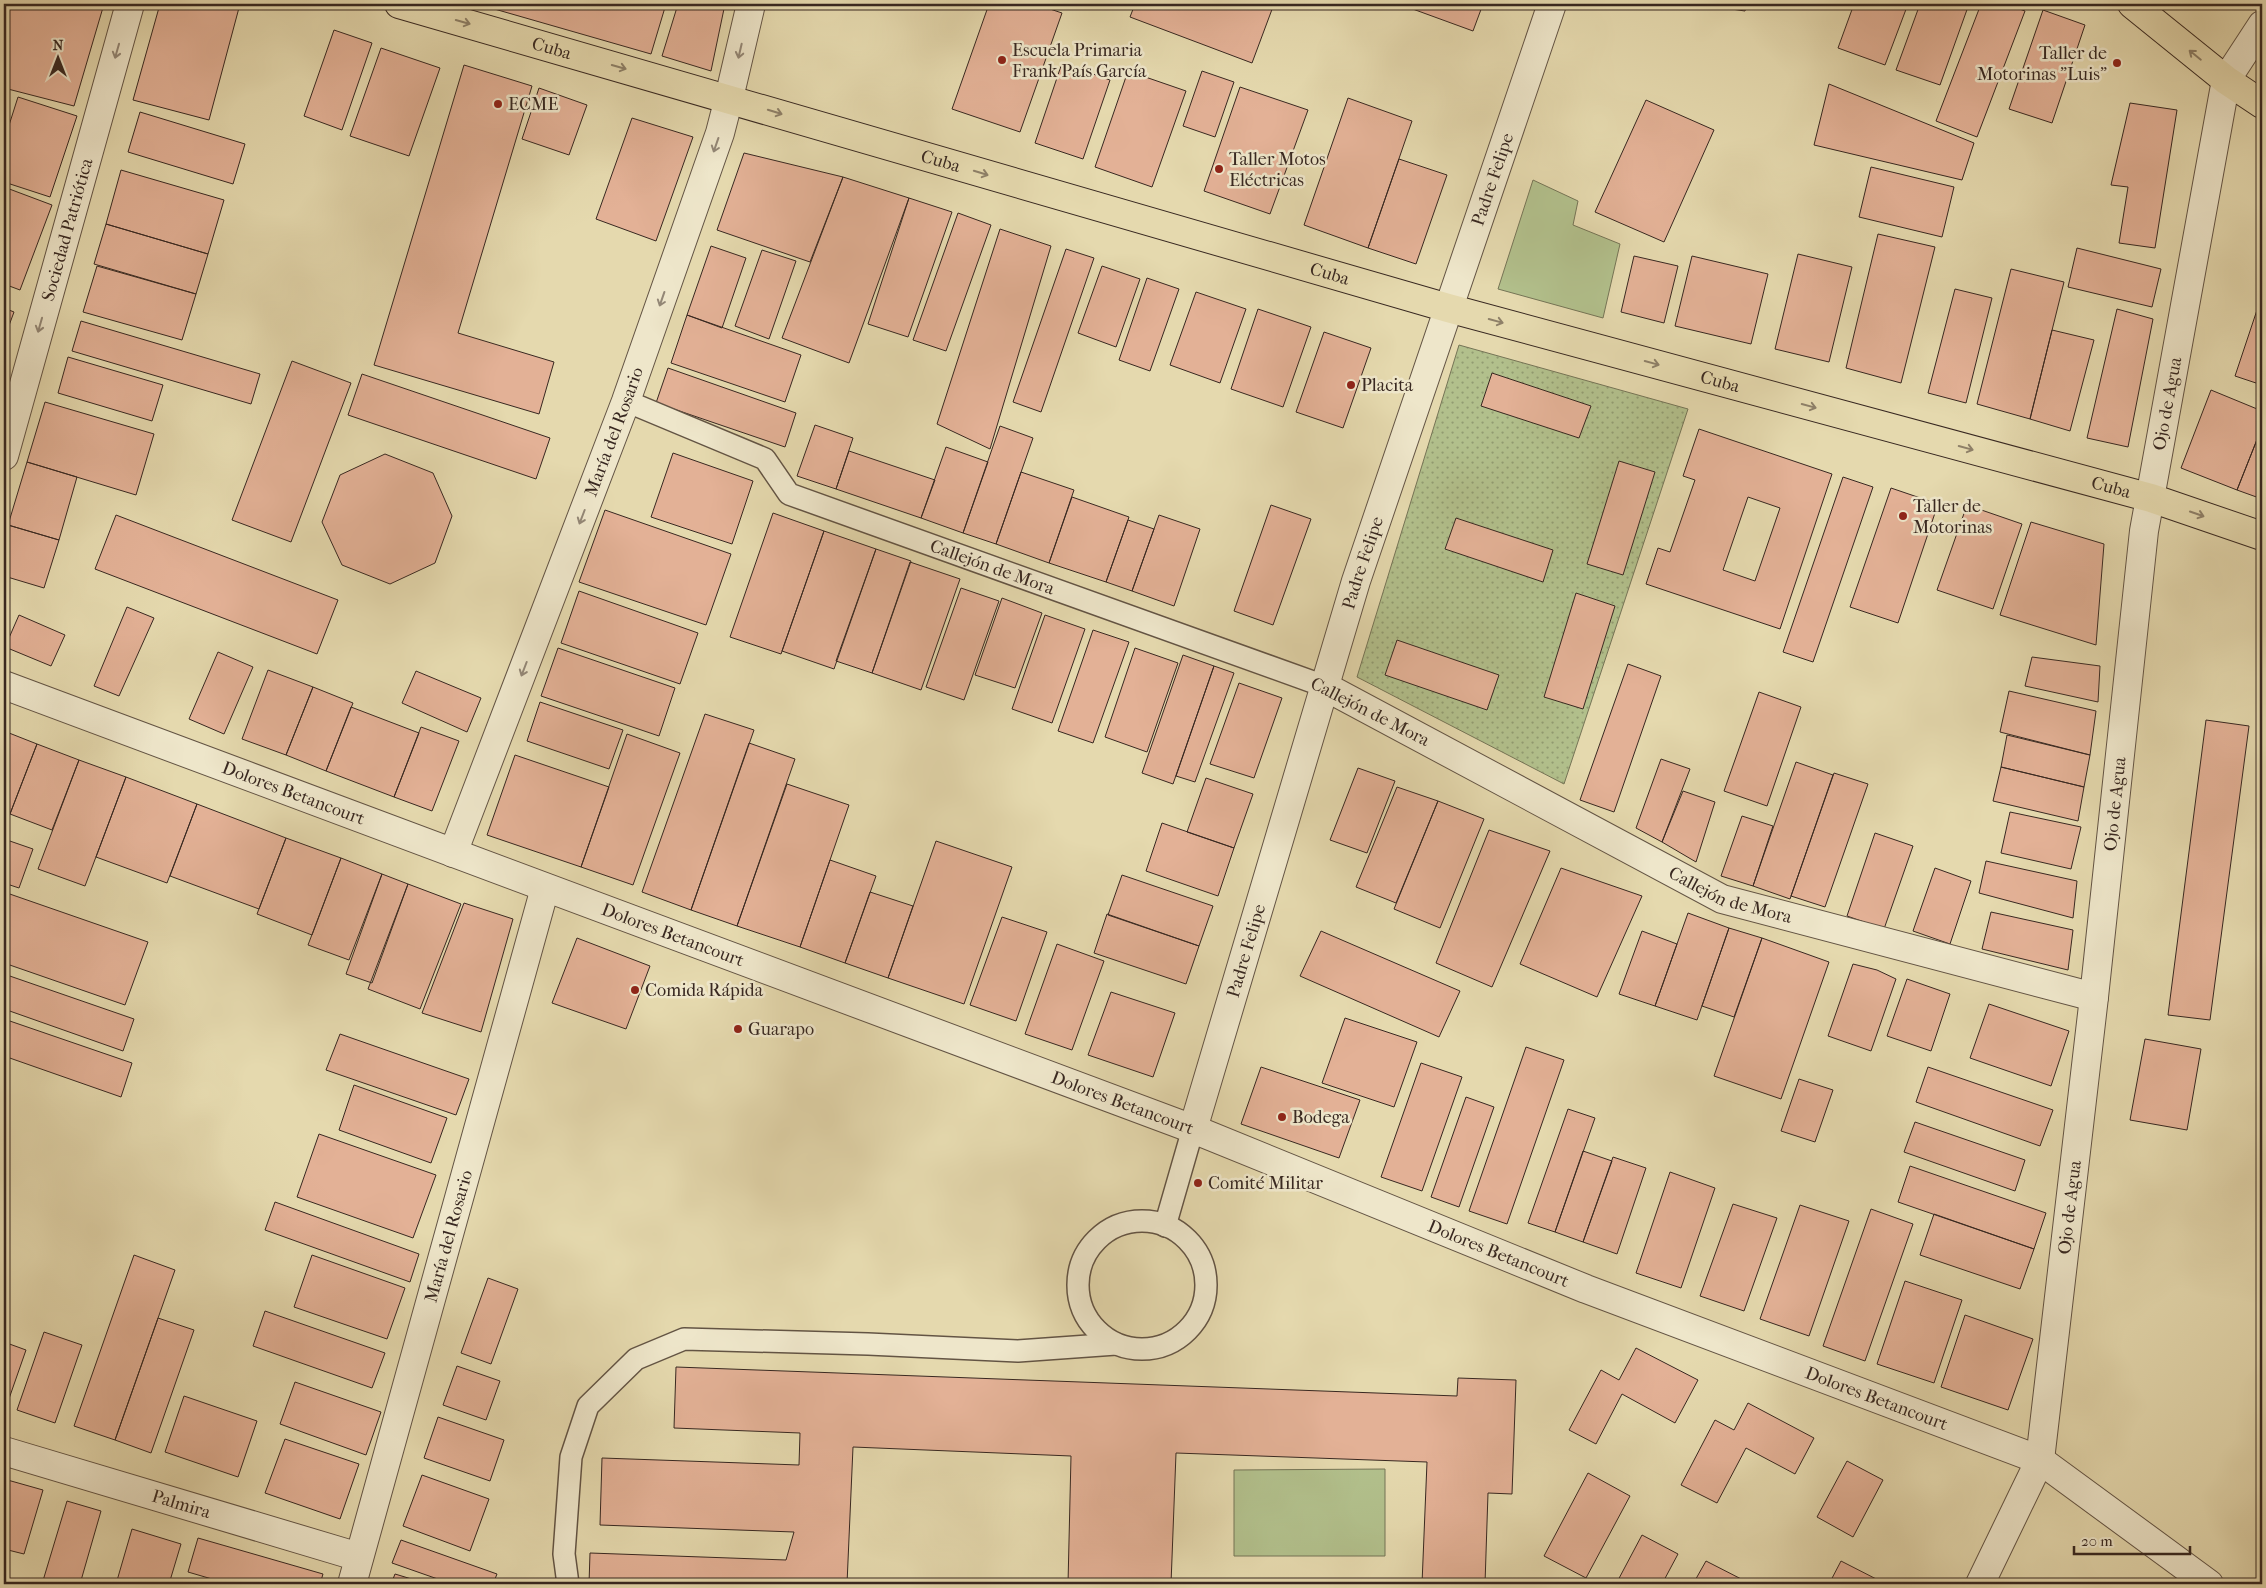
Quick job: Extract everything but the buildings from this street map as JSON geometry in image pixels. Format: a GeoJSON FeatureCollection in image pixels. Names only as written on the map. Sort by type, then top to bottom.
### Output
{"type":"FeatureCollection","features":[{"type":"Feature","properties":{"kind":"main road","name":"Cuba"},"geometry":{"type":"LineString","coordinates":[[399,4],[729,98],[1448,308],[2151,498],[2262,536]]}},
{"type":"Feature","properties":{"kind":"main road"},"geometry":{"type":"LineString","coordinates":[[2132,4],[2226,80],[2262,104]]}},
{"type":"Feature","properties":{"kind":"street","name":"Sociedad Patriótica"},"geometry":{"type":"LineString","coordinates":[[4,456],[130,4]]}},
{"type":"Feature","properties":{"kind":"street","name":"María del Rosario"},"geometry":{"type":"LineString","coordinates":[[454,853],[626,401],[720,133],[751,4]]}},
{"type":"Feature","properties":{"kind":"street","name":"Padre Felipe"},"geometry":{"type":"LineString","coordinates":[[1193,1129],[1359,572],[1552,4]]}},
{"type":"Feature","properties":{"kind":"street","name":"Ojo de Agua"},"geometry":{"type":"LineString","coordinates":[[1980,1584],[2040,1460],[2094,997],[2144,531],[2226,80],[2262,25]]}},
{"type":"Feature","properties":{"kind":"street","name":"Dolores Betancourt"},"geometry":{"type":"LineString","coordinates":[[4,685],[1193,1129],[1586,1289],[2040,1460],[2209,1584]]}},
{"type":"Feature","properties":{"kind":"street","name":"Callejón de Mora"},"geometry":{"type":"LineString","coordinates":[[1324,686],[1722,899],[2094,997]]}},
{"type":"Feature","properties":{"kind":"street","name":"María del Rosario"},"geometry":{"type":"LineString","coordinates":[[352,1584],[545,888]]}},
{"type":"Feature","properties":{"kind":"street","name":"Palmira"},"geometry":{"type":"LineString","coordinates":[[4,1452],[359,1557]]}},
{"type":"Feature","properties":{"kind":"lane","name":"Callejón de Mora"},"geometry":{"type":"LineString","coordinates":[[626,401],[765,459],[789,494],[1324,686]]}},
{"type":"Feature","properties":{"kind":"lane"},"geometry":{"type":"LineString","coordinates":[[1165,1226],[1193,1129]]}},
{"type":"Feature","properties":{"kind":"lane"},"geometry":{"type":"LineString","coordinates":[[1132,1222],[1153,1222],[1165,1226],[1173,1229],[1191,1243],[1202,1261],[1207,1283],[1204,1305],[1194,1324],[1178,1339],[1158,1348],[1135,1350],[1116,1344],[1098,1333],[1086,1317],[1081,1304],[1078,1276],[1084,1257],[1096,1240],[1112,1228],[1132,1222]]}},
{"type":"Feature","properties":{"kind":"lane"},"geometry":{"type":"LineString","coordinates":[[568,1584],[564,1554],[571,1457],[588,1406],[636,1359],[684,1339],[868,1344],[1018,1351],[1116,1344]]}},
{"type":"Feature","properties":{"kind":"green space"},"geometry":{"type":"Polygon","coordinates":[[[1533,180],[1578,201],[1573,225],[1620,244],[1603,318],[1498,289],[1533,180]]]}},
{"type":"Feature","properties":{"kind":"green space"},"geometry":{"type":"Polygon","coordinates":[[[1459,345],[1688,409],[1564,784],[1357,677],[1459,345]]]}},
{"type":"Feature","properties":{"kind":"green space"},"geometry":{"type":"Polygon","coordinates":[[[1385,1469],[1385,1556],[1234,1556],[1234,1470],[1385,1469]]]}},
{"type":"Feature","properties":{"kind":"place","name":"Escuela Primaria Frank País García"},"geometry":{"type":"Point","coordinates":[1002,60]}},
{"type":"Feature","properties":{"kind":"place","name":"Taller de Motorinas \"Luis\""},"geometry":{"type":"Point","coordinates":[2117,63]}},
{"type":"Feature","properties":{"kind":"place","name":"ECME"},"geometry":{"type":"Point","coordinates":[498,104]}},
{"type":"Feature","properties":{"kind":"place","name":"Taller Motos Eléctricas"},"geometry":{"type":"Point","coordinates":[1219,169]}},
{"type":"Feature","properties":{"kind":"place","name":"Placita"},"geometry":{"type":"Point","coordinates":[1351,385]}},
{"type":"Feature","properties":{"kind":"place","name":"Taller de Motorinas"},"geometry":{"type":"Point","coordinates":[1903,516]}},
{"type":"Feature","properties":{"kind":"place","name":"Comida Rápida"},"geometry":{"type":"Point","coordinates":[635,990]}},
{"type":"Feature","properties":{"kind":"place","name":"Guarapo"},"geometry":{"type":"Point","coordinates":[738,1029]}},
{"type":"Feature","properties":{"kind":"place","name":"Bodega"},"geometry":{"type":"Point","coordinates":[1282,1117]}},
{"type":"Feature","properties":{"kind":"place","name":"Comité Militar"},"geometry":{"type":"Point","coordinates":[1198,1183]}}]}
